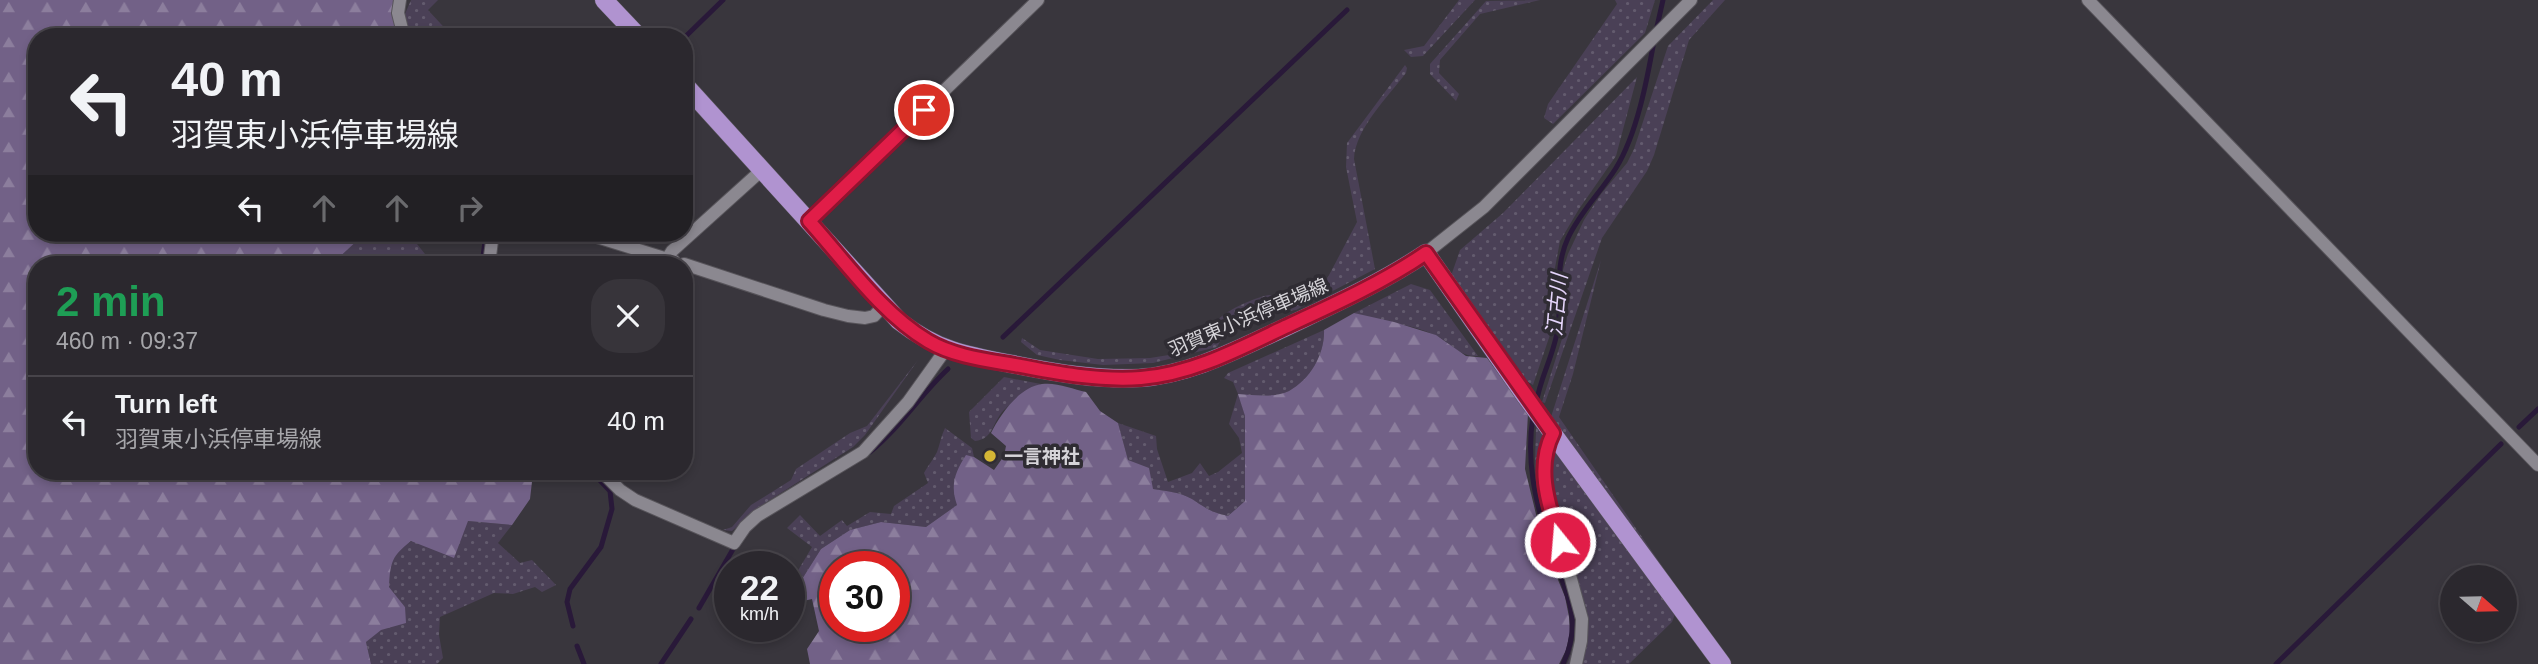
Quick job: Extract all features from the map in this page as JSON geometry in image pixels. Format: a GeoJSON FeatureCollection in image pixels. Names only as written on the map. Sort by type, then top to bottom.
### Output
{"type":"FeatureCollection","features":[{"type":"Feature","properties":{"kind":"main road"},"geometry":{"type":"LineString","coordinates":[[604,0],[630,28]]}},
{"type":"Feature","properties":{"kind":"main road","name":"羽賀東小浜停車場線"},"geometry":{"type":"LineString","coordinates":[[693,94],[884,305],[916,334],[946,349],[993,361],[1087,376],[1140,378],[1169,374],[1199,365],[1313,314],[1384,279],[1426,253]]}},
{"type":"Feature","properties":{"kind":"main road"},"geometry":{"type":"LineString","coordinates":[[1426,253],[1526,397],[1722,664]]}},
{"type":"Feature","properties":{"kind":"street"},"geometry":{"type":"LineString","coordinates":[[400,0],[398,13],[402,28]]}},
{"type":"Feature","properties":{"kind":"street"},"geometry":{"type":"LineString","coordinates":[[809,221],[1038,0]]}},
{"type":"Feature","properties":{"kind":"street"},"geometry":{"type":"LineString","coordinates":[[1426,253],[1484,207],[1691,0]]}},
{"type":"Feature","properties":{"kind":"street"},"geometry":{"type":"LineString","coordinates":[[2088,0],[2538,465]]}},
{"type":"Feature","properties":{"kind":"street"},"geometry":{"type":"LineString","coordinates":[[693,232],[763,169]]}},
{"type":"Feature","properties":{"kind":"street"},"geometry":{"type":"LineString","coordinates":[[610,242],[651,256]]}},
{"type":"Feature","properties":{"kind":"street"},"geometry":{"type":"LineString","coordinates":[[668,256],[682,242]]}},
{"type":"Feature","properties":{"kind":"street"},"geometry":{"type":"LineString","coordinates":[[693,267],[848,316],[874,316],[884,305]]}},
{"type":"Feature","properties":{"kind":"street"},"geometry":{"type":"LineString","coordinates":[[610,480],[635,500],[734,543],[757,516],[863,452],[908,402],[946,349]]}},
{"type":"Feature","properties":{"kind":"street"},"geometry":{"type":"LineString","coordinates":[[1553,433],[1546,447],[1543,477],[1582,619],[1576,664]]}},
{"type":"Feature","properties":{"kind":"shaded area"},"geometry":{"type":"Polygon","coordinates":[[[411,0],[438,0],[428,10],[445,28],[408,28],[405,14],[411,0]]]}},
{"type":"Feature","properties":{"kind":"shaded area"},"geometry":{"type":"Polygon","coordinates":[[[1459,0],[1475,0],[1423,56],[1411,57],[1404,50],[1424,46],[1459,0]]]}},
{"type":"Feature","properties":{"kind":"shaded area"},"geometry":{"type":"Polygon","coordinates":[[[1540,0],[1480,14],[1440,60],[1439,73],[1459,94],[1456,101],[1430,74],[1430,64],[1486,1],[1540,0]]]}},
{"type":"Feature","properties":{"kind":"shaded area"},"geometry":{"type":"Polygon","coordinates":[[[1615,0],[1655,0],[1645,33],[1553,124],[1544,118],[1548,104],[1617,4],[1615,0]]]}},
{"type":"Feature","properties":{"kind":"shaded area"},"geometry":{"type":"Polygon","coordinates":[[[1713,0],[1725,0],[1689,40],[1654,155],[1647,171],[1602,238],[1545,403],[1542,402],[1562,339],[1563,270],[1568,254],[1584,220],[1627,163],[1634,149],[1668,46],[1713,0]]]}},
{"type":"Feature","properties":{"kind":"shaded area"},"geometry":{"type":"Polygon","coordinates":[[[1405,65],[1406,73],[1360,136],[1354,159],[1375,269],[1296,310],[1270,313],[1232,328],[1223,336],[1217,347],[1153,363],[1103,365],[1060,360],[1037,355],[1021,342],[1022,338],[1040,350],[1098,359],[1150,358],[1175,354],[1206,345],[1218,319],[1248,302],[1269,295],[1301,297],[1319,294],[1357,222],[1346,167],[1347,143],[1405,65]]]}},
{"type":"Feature","properties":{"kind":"shaded area"},"geometry":{"type":"Polygon","coordinates":[[[1637,77],[1616,156],[1560,241],[1554,273],[1553,326],[1533,385],[1525,380],[1451,276],[1460,250],[1503,213],[1637,77]]]}},
{"type":"Feature","properties":{"kind":"shaded area"},"geometry":{"type":"Polygon","coordinates":[[[356,242],[417,242],[427,256],[341,256],[356,242]]]}},
{"type":"Feature","properties":{"kind":"shaded area"},"geometry":{"type":"Polygon","coordinates":[[[1601,260],[1573,374],[1559,417],[1687,602],[1551,417],[1601,260]]]}},
{"type":"Feature","properties":{"kind":"shaded area"},"geometry":{"type":"Polygon","coordinates":[[[1411,284],[1430,290],[1478,356],[1460,352],[1441,338],[1425,331],[1354,313],[1411,284]]]}},
{"type":"Feature","properties":{"kind":"shaded area"},"geometry":{"type":"Polygon","coordinates":[[[1324,330],[1322,348],[1315,365],[1297,386],[1278,395],[1239,395],[1245,416],[1245,501],[1228,516],[1212,511],[1183,495],[1152,489],[1128,460],[1118,423],[1156,436],[1157,449],[1168,482],[1192,473],[1200,463],[1209,476],[1218,472],[1242,453],[1239,438],[1229,424],[1238,394],[1233,382],[1224,378],[1228,373],[1324,330]]]}},
{"type":"Feature","properties":{"kind":"shaded area"},"geometry":{"type":"Polygon","coordinates":[[[918,360],[865,435],[853,447],[759,507],[732,531],[723,530],[732,527],[751,505],[791,480],[796,469],[850,433],[867,426],[918,360]]]}},
{"type":"Feature","properties":{"kind":"shaded area"},"geometry":{"type":"Polygon","coordinates":[[[1004,377],[1041,384],[1012,402],[986,437],[975,441],[971,438],[969,412],[1004,377]]]}},
{"type":"Feature","properties":{"kind":"shaded area"},"geometry":{"type":"Polygon","coordinates":[[[1536,423],[1544,434],[1541,444],[1578,618],[1572,664],[1567,664],[1575,633],[1573,604],[1540,499],[1535,467],[1536,423]]]}},
{"type":"Feature","properties":{"kind":"shaded area"},"geometry":{"type":"Polygon","coordinates":[[[945,428],[972,448],[974,457],[966,456],[957,505],[926,527],[881,522],[850,530],[821,549],[805,574],[805,559],[812,547],[787,528],[800,515],[820,536],[842,520],[847,526],[870,512],[891,514],[894,506],[928,483],[924,473],[937,452],[945,428]]]}},
{"type":"Feature","properties":{"kind":"shaded area"},"geometry":{"type":"Polygon","coordinates":[[[1552,447],[1675,614],[1672,622],[1629,664],[1580,664],[1585,641],[1547,477],[1552,447]]]}},
{"type":"Feature","properties":{"kind":"shaded area"},"geometry":{"type":"Polygon","coordinates":[[[468,521],[512,525],[498,543],[520,563],[532,560],[556,585],[542,592],[535,587],[513,594],[494,593],[440,617],[439,635],[443,658],[437,664],[371,664],[366,642],[405,607],[389,587],[390,565],[395,554],[419,538],[468,521]]]}},
{"type":"Feature","properties":{"kind":"green space"},"geometry":{"type":"Polygon","coordinates":[[[0,0],[394,0],[392,13],[395,28],[28,28],[28,242],[356,242],[341,256],[28,256],[28,480],[532,480],[530,499],[512,525],[468,521],[454,558],[411,541],[400,551],[391,565],[389,587],[405,607],[406,623],[381,630],[366,642],[371,664],[0,664],[0,0]]]}},
{"type":"Feature","properties":{"kind":"green space"},"geometry":{"type":"Polygon","coordinates":[[[1354,313],[1436,335],[1466,356],[1487,358],[1528,413],[1525,469],[1543,543],[1565,597],[1569,617],[1570,632],[1559,664],[810,664],[807,649],[819,631],[819,642],[910,642],[910,551],[820,551],[850,530],[881,522],[926,527],[957,505],[954,485],[962,461],[966,455],[974,457],[994,470],[1004,456],[1006,446],[991,433],[1005,410],[1026,390],[1047,384],[1086,392],[1100,411],[1118,423],[1128,460],[1149,468],[1153,489],[1183,495],[1212,511],[1228,516],[1245,501],[1245,416],[1238,394],[1277,395],[1297,386],[1315,365],[1324,339],[1324,330],[1354,313]]]}},
{"type":"Feature","properties":{"kind":"green space"},"geometry":{"type":"Polygon","coordinates":[[[819,552],[819,631],[812,599],[805,601],[805,574],[819,552]]]}},
{"type":"Feature","properties":{"kind":"waterway"},"geometry":{"type":"LineString","coordinates":[[693,29],[723,0]]}},
{"type":"Feature","properties":{"kind":"waterway","name":"江古川"},"geometry":{"type":"LineString","coordinates":[[1656,31],[1663,0]]}},
{"type":"Feature","properties":{"kind":"waterway"},"geometry":{"type":"LineString","coordinates":[[1003,337],[1347,10]]}},
{"type":"Feature","properties":{"kind":"waterway","name":"江古川"},"geometry":{"type":"LineString","coordinates":[[1536,404],[1556,337],[1564,249],[1578,219],[1616,168],[1630,139],[1654,41]]}},
{"type":"Feature","properties":{"kind":"waterway"},"geometry":{"type":"LineString","coordinates":[[483,256],[485,242]]}},
{"type":"Feature","properties":{"kind":"waterway"},"geometry":{"type":"LineString","coordinates":[[870,452],[891,433],[948,369]]}},
{"type":"Feature","properties":{"kind":"waterway"},"geometry":{"type":"LineString","coordinates":[[2519,427],[2538,409]]}},
{"type":"Feature","properties":{"kind":"waterway","name":"江古川"},"geometry":{"type":"LineString","coordinates":[[1533,417],[1531,464],[1535,494],[1572,615],[1572,630],[1563,664]]}},
{"type":"Feature","properties":{"kind":"waterway"},"geometry":{"type":"LineString","coordinates":[[2276,664],[2501,444]]}},
{"type":"Feature","properties":{"kind":"waterway"},"geometry":{"type":"LineString","coordinates":[[573,626],[567,602],[570,589],[601,547],[612,509],[610,491],[600,480]]}},
{"type":"Feature","properties":{"kind":"waterway"},"geometry":{"type":"LineString","coordinates":[[699,608],[736,544]]}},
{"type":"Feature","properties":{"kind":"waterway"},"geometry":{"type":"LineString","coordinates":[[661,664],[691,619]]}},
{"type":"Feature","properties":{"kind":"waterway"},"geometry":{"type":"LineString","coordinates":[[577,646],[584,664]]}},
{"type":"Feature","properties":{"kind":"place","name":"一言神社"},"geometry":{"type":"Point","coordinates":[990,456]}},
{"type":"Feature","properties":{"kind":"route"},"geometry":{"type":"LineString","coordinates":[[924,110],[809,221],[899,321],[916,334],[963,355],[1058,372],[1114,378],[1169,374],[1228,353],[1313,314],[1384,279],[1426,253],[1553,433],[1546,447],[1543,477],[1560,542]]}}]}
